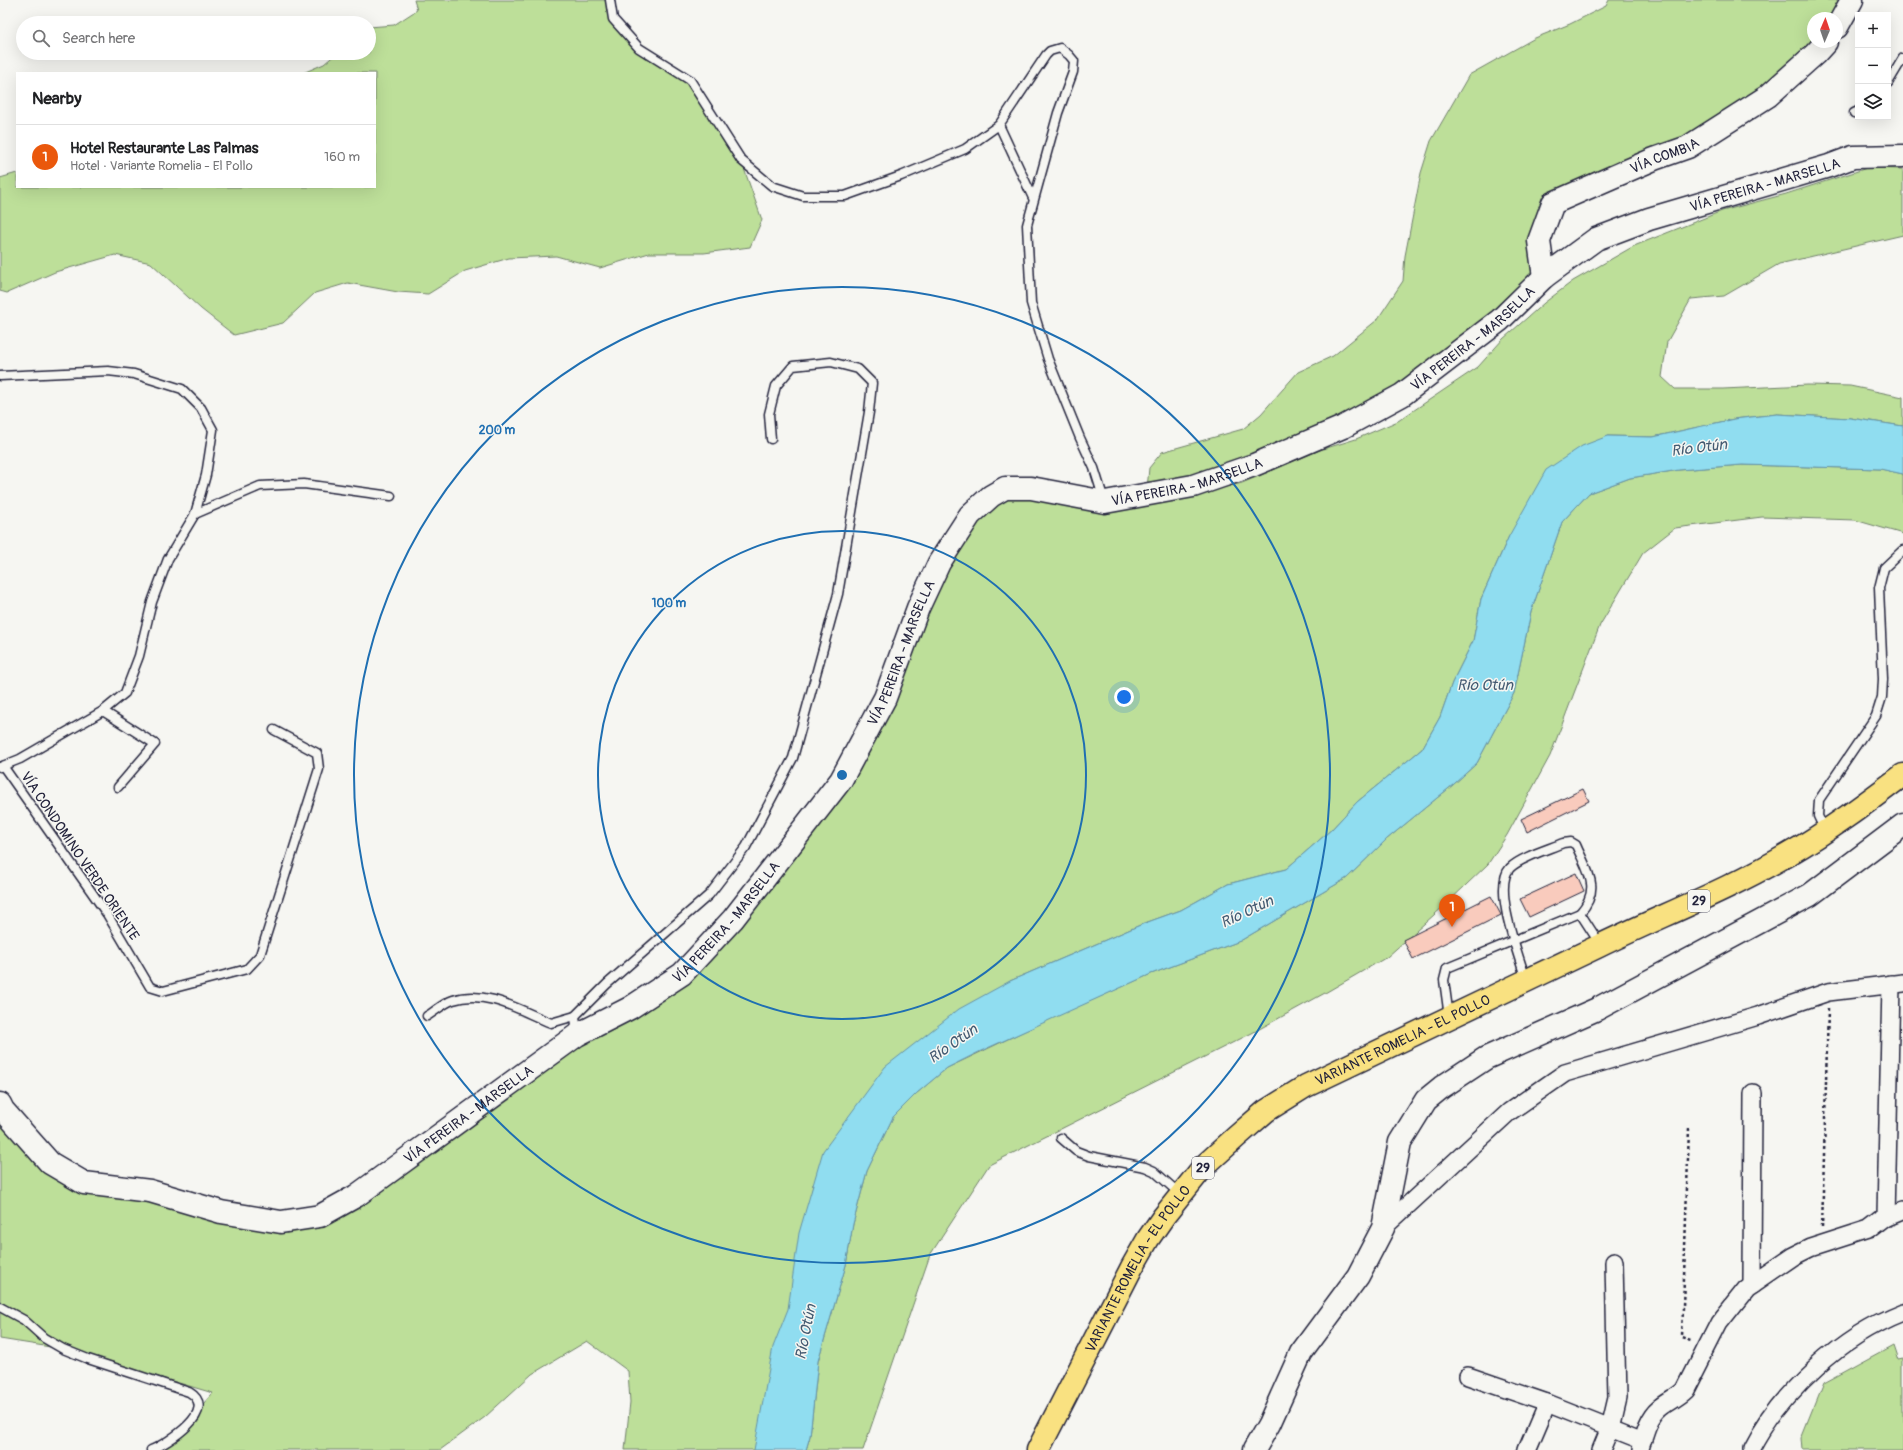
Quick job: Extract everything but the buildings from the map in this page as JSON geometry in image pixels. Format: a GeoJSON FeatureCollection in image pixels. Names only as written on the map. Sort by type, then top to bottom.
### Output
{"type":"FeatureCollection","features":[{"type":"Feature","properties":{"kind":"highway","name":"VARIANTE ROMELIA - EL POLLO"},"geometry":{"type":"LineString","coordinates":[[1038,1450],[1148,1239],[1180,1194],[1204,1166],[1266,1111],[1306,1086],[1743,879],[1788,855],[1825,832],[1903,776]]}},
{"type":"Feature","properties":{"kind":"main road"},"geometry":{"type":"LineString","coordinates":[[1843,16],[1852,0]]}},
{"type":"Feature","properties":{"kind":"main road","name":"VÍA COMBIA"},"geometry":{"type":"LineString","coordinates":[[1544,277],[1539,241],[1553,203],[1654,159],[1688,147],[1768,96],[1820,48]]}},
{"type":"Feature","properties":{"kind":"main road","name":"VÍA PEREIRA - MARSELLA"},"geometry":{"type":"LineString","coordinates":[[0,1104],[3,1110],[50,1163],[84,1184],[150,1191],[221,1212],[281,1222],[320,1216],[356,1196],[576,1025],[630,1008],[682,974],[733,919],[841,780],[885,698],[918,608],[939,563],[970,515],[991,496],[1005,488],[1031,488],[1105,502],[1193,486],[1254,465],[1343,427],[1402,395],[1433,373],[1500,320],[1544,277],[1596,239],[1650,219],[1829,166],[1853,157],[1903,156]]}},
{"type":"Feature","properties":{"kind":"main road"},"geometry":{"type":"LineString","coordinates":[[1254,1450],[1269,1424],[1301,1353],[1358,1276],[1382,1228],[1400,1142],[1426,1100],[1442,1087],[1486,1058],[1598,1009],[1810,895],[1903,825]]}},
{"type":"Feature","properties":{"kind":"street"},"geometry":{"type":"LineString","coordinates":[[1382,1228],[1509,1112],[1565,1073],[1758,1016],[1828,992],[1897,984],[1886,1216]]}},
{"type":"Feature","properties":{"kind":"street"},"geometry":{"type":"LineString","coordinates":[[1752,1285],[1753,1094]]}},
{"type":"Feature","properties":{"kind":"street"},"geometry":{"type":"LineString","coordinates":[[1468,1376],[1547,1403],[1610,1428],[1641,1446],[1652,1417],[1659,1409],[1678,1397],[1685,1390],[1719,1323],[1733,1304],[1752,1285],[1794,1256],[1810,1248],[1869,1229],[1886,1216],[1903,1209]]}},
{"type":"Feature","properties":{"kind":"street"},"geometry":{"type":"LineString","coordinates":[[1601,1450],[1610,1428],[1617,1398],[1614,1262]]}},
{"type":"Feature","properties":{"kind":"street"},"geometry":{"type":"LineString","coordinates":[[1751,1450],[1759,1435],[1776,1411],[1794,1389],[1817,1367],[1875,1325],[1903,1312]]}},
{"type":"Feature","properties":{"kind":"street"},"geometry":{"type":"LineString","coordinates":[[1527,1450],[1547,1403]]}},
{"type":"Feature","properties":{"kind":"lane"},"geometry":{"type":"LineString","coordinates":[[610,0],[613,18],[639,48],[690,80],[741,160],[772,186],[803,196],[845,196],[901,176],[965,149],[999,125],[1050,51],[1060,48],[1069,55],[1074,61],[1073,72],[1058,113],[1033,198],[1027,225],[1031,303],[1048,359],[1080,438],[1094,468],[1105,502]]}},
{"type":"Feature","properties":{"kind":"lane"},"geometry":{"type":"LineString","coordinates":[[1891,79],[1903,58]]}},
{"type":"Feature","properties":{"kind":"lane"},"geometry":{"type":"LineString","coordinates":[[999,125],[1033,198]]}},
{"type":"Feature","properties":{"kind":"lane"},"geometry":{"type":"LineString","coordinates":[[427,1016],[453,1000],[483,998],[503,1002],[551,1023],[576,1025],[607,984],[709,895],[746,847],[793,758],[838,594],[852,504],[869,412],[872,383],[858,369],[831,362],[793,366],[776,386],[769,414],[771,439]]}},
{"type":"Feature","properties":{"kind":"lane","name":"VÍA CONDOMINO VERDE ORIENTE"},"geometry":{"type":"LineString","coordinates":[[0,376],[108,371],[134,374],[182,389],[201,408],[213,430],[206,475],[195,514],[168,559],[152,602],[140,656],[125,693],[103,711],[20,759],[1,766],[107,914],[150,987],[163,992],[247,969],[260,955],[319,770],[317,754],[274,730]]}},
{"type":"Feature","properties":{"kind":"lane"},"geometry":{"type":"LineString","coordinates":[[195,514],[260,486],[304,484],[391,496]]}},
{"type":"Feature","properties":{"kind":"lane"},"geometry":{"type":"LineString","coordinates":[[1825,832],[1818,816],[1819,800],[1876,716],[1882,697],[1884,679],[1879,588],[1884,568],[1903,550]]}},
{"type":"Feature","properties":{"kind":"lane"},"geometry":{"type":"LineString","coordinates":[[103,711],[155,744],[118,787]]}},
{"type":"Feature","properties":{"kind":"lane"},"geometry":{"type":"LineString","coordinates":[[1449,1018],[1444,980],[1447,968],[1515,940],[1580,913],[1588,904],[1593,888],[1576,845],[1571,842],[1563,843],[1520,861],[1510,868],[1504,879],[1503,892],[1505,906],[1515,940],[1526,981]]}},
{"type":"Feature","properties":{"kind":"lane"},"geometry":{"type":"LineString","coordinates":[[1580,913],[1601,945]]}},
{"type":"Feature","properties":{"kind":"lane"},"geometry":{"type":"LineString","coordinates":[[1061,1138],[1076,1151],[1089,1156],[1145,1167],[1154,1171],[1180,1194]]}},
{"type":"Feature","properties":{"kind":"lane"},"geometry":{"type":"LineString","coordinates":[[0,1307],[24,1320],[44,1338],[63,1349],[88,1359],[189,1392],[196,1396],[199,1401],[198,1409],[194,1418],[167,1443],[151,1450]]}},
{"type":"Feature","properties":{"kind":"path"},"geometry":{"type":"LineString","coordinates":[[1822,1245],[1828,992]]}},
{"type":"Feature","properties":{"kind":"path"},"geometry":{"type":"LineString","coordinates":[[1689,1128],[1682,1336],[1707,1344]]}},
{"type":"Feature","properties":{"kind":"green space"},"geometry":{"type":"Polygon","coordinates":[[[414,0],[610,0],[613,19],[639,48],[690,80],[741,160],[762,220],[750,247],[704,253],[649,253],[600,268],[556,256],[509,258],[465,271],[428,294],[398,292],[348,283],[315,293],[283,323],[234,335],[201,309],[151,263],[115,255],[55,272],[7,293],[0,291],[0,178],[16,173],[16,188],[376,188],[376,72],[305,72],[324,64],[329,60],[376,60],[376,26],[394,25],[417,10],[414,0]]]}},
{"type":"Feature","properties":{"kind":"green space"},"geometry":{"type":"Polygon","coordinates":[[[1609,0],[1852,0],[1842,12],[1807,12],[1808,48],[1768,96],[1553,203],[1544,277],[1433,373],[1254,465],[1147,489],[1149,468],[1162,452],[1243,429],[1261,414],[1298,372],[1333,356],[1377,320],[1403,281],[1405,256],[1421,173],[1431,141],[1469,75],[1535,38],[1570,24],[1606,6],[1609,0]]]}},
{"type":"Feature","properties":{"kind":"green space"},"geometry":{"type":"Polygon","coordinates":[[[1867,168],[1903,169],[1903,235],[1779,264],[1724,296],[1691,299],[1667,342],[1662,377],[1675,389],[1723,389],[1808,385],[1850,386],[1903,397],[1903,426],[1850,418],[1777,414],[1734,419],[1653,437],[1608,436],[1509,536],[1481,599],[1473,641],[1452,683],[1440,717],[1422,749],[1357,802],[1332,829],[1286,869],[1228,884],[1181,910],[1145,923],[1010,981],[813,1184],[775,1450],[625,1450],[630,1402],[628,1371],[587,1341],[532,1374],[485,1417],[440,1450],[154,1450],[167,1443],[213,1393],[63,1349],[0,1339],[0,1114],[50,1163],[221,1212],[320,1216],[682,974],[841,780],[907,638],[989,498],[1031,488],[1150,505],[1242,483],[1320,450],[1356,439],[1398,421],[1478,367],[1503,339],[1544,303],[1573,281],[1634,246],[1722,211],[1786,194],[1867,168]]]}},
{"type":"Feature","properties":{"kind":"green space"},"geometry":{"type":"Polygon","coordinates":[[[1742,465],[1881,469],[1903,474],[1903,534],[1855,520],[1762,517],[1675,528],[1643,553],[1600,625],[1550,756],[1507,835],[1488,864],[1387,957],[1252,1033],[989,1165],[930,1255],[863,1450],[806,1450],[810,1436],[818,1361],[846,1265],[853,1224],[867,1171],[893,1117],[917,1093],[947,1068],[1052,1018],[1151,974],[1240,941],[1347,878],[1387,839],[1454,784],[1477,763],[1514,693],[1531,612],[1562,522],[1589,493],[1630,478],[1679,470],[1742,465]]]}},
{"type":"Feature","properties":{"kind":"green space"},"geometry":{"type":"Polygon","coordinates":[[[1893,1345],[1898,1360],[1903,1359],[1903,1450],[1802,1450],[1801,1438],[1823,1383],[1893,1345]]]}},
{"type":"Feature","properties":{"kind":"water","name":"Río Otún"},"geometry":{"type":"Polygon","coordinates":[[[1777,414],[1850,418],[1903,426],[1903,474],[1880,469],[1742,465],[1679,470],[1630,478],[1589,493],[1562,522],[1531,612],[1514,693],[1477,763],[1454,784],[1387,839],[1347,878],[1240,941],[1151,974],[981,1051],[947,1068],[917,1093],[893,1117],[867,1171],[853,1224],[846,1265],[818,1361],[810,1436],[806,1450],[754,1450],[773,1347],[788,1309],[799,1233],[823,1151],[885,1067],[959,1009],[1010,981],[1145,923],[1181,910],[1228,884],[1286,869],[1332,829],[1357,802],[1422,749],[1440,717],[1452,683],[1473,641],[1481,599],[1509,536],[1546,470],[1582,446],[1608,436],[1653,437],[1734,419],[1777,414]]]}},
{"type":"Feature","properties":{"kind":"place","name":"Hotel Restaurante Las Palmas"},"geometry":{"type":"Point","coordinates":[1452,927]}}]}
